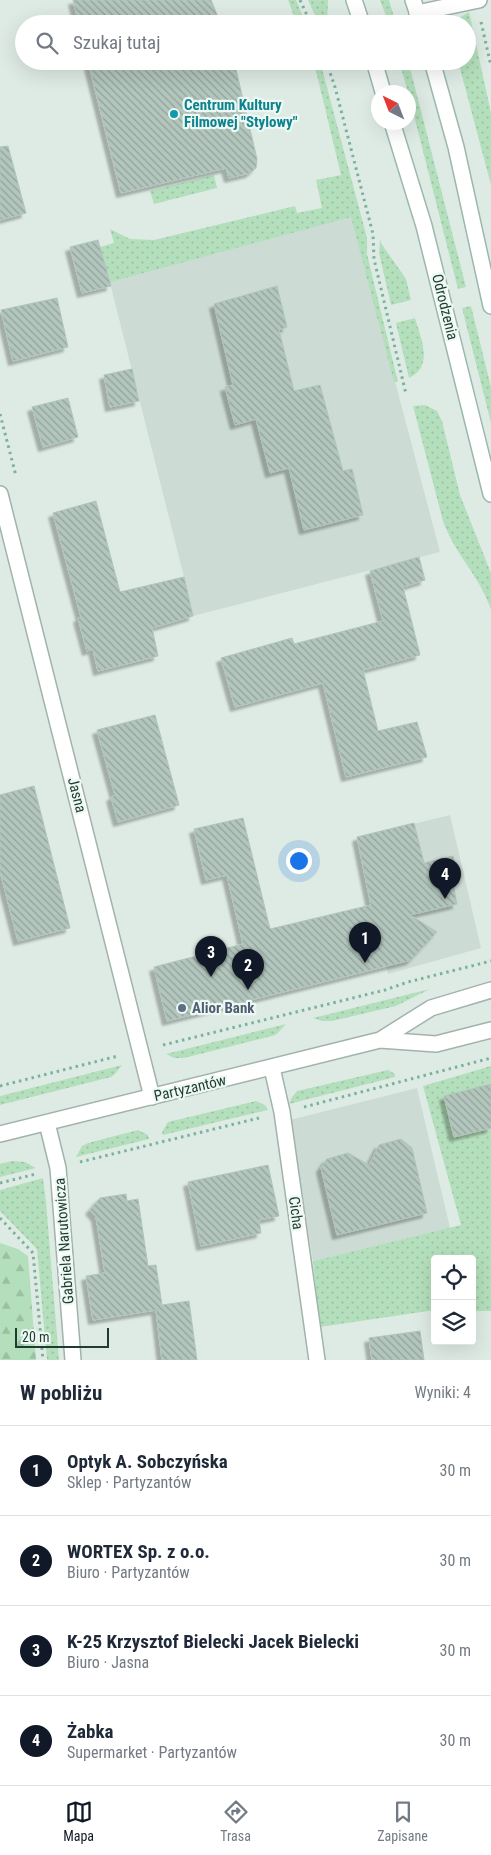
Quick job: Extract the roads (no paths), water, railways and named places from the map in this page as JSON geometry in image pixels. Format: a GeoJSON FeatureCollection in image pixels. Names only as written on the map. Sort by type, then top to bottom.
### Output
{"type":"FeatureCollection","features":[{"type":"Feature","properties":{"kind":"street"},"geometry":{"type":"LineString","coordinates":[[354,0],[359,15]]}},
{"type":"Feature","properties":{"kind":"street"},"geometry":{"type":"LineString","coordinates":[[417,12],[479,0]]}},
{"type":"Feature","properties":{"kind":"street"},"geometry":{"type":"LineString","coordinates":[[377,70],[381,85]]}},
{"type":"Feature","properties":{"kind":"street"},"geometry":{"type":"LineString","coordinates":[[434,70],[456,148],[491,306]]}},
{"type":"Feature","properties":{"kind":"street","name":"Odrodzenia"},"geometry":{"type":"LineString","coordinates":[[394,130],[424,226],[491,494]]}},
{"type":"Feature","properties":{"kind":"street","name":"Jasna"},"geometry":{"type":"LineString","coordinates":[[0,494],[152,1097]]}},
{"type":"Feature","properties":{"kind":"street","name":"Partyzantów"},"geometry":{"type":"LineString","coordinates":[[0,1134],[380,1040],[430,1008],[491,990]]}},
{"type":"Feature","properties":{"kind":"street","name":"Partyzantów"},"geometry":{"type":"LineString","coordinates":[[380,1040],[436,1044],[491,1030]]}},
{"type":"Feature","properties":{"kind":"street","name":"Cicha"},"geometry":{"type":"LineString","coordinates":[[272,1068],[282,1112],[317,1360]]}},
{"type":"Feature","properties":{"kind":"street","name":"Gabriela Narutowicza"},"geometry":{"type":"LineString","coordinates":[[47,1123],[58,1168],[73,1360]]}},
{"type":"Feature","properties":{"kind":"place","name":"Centrum Kultury Filmowej \"Stylowy\""},"geometry":{"type":"Point","coordinates":[174,114]}},
{"type":"Feature","properties":{"kind":"place","name":"Żabka"},"geometry":{"type":"Point","coordinates":[445,899]}},
{"type":"Feature","properties":{"kind":"place","name":"Optyk A. Sobczyńska"},"geometry":{"type":"Point","coordinates":[365,963]}},
{"type":"Feature","properties":{"kind":"place","name":"K-25 Krzysztof Bielecki Jacek Bielecki"},"geometry":{"type":"Point","coordinates":[211,977]}},
{"type":"Feature","properties":{"kind":"place","name":"WORTEX Sp. z o.o."},"geometry":{"type":"Point","coordinates":[248,990]}},
{"type":"Feature","properties":{"kind":"place","name":"Alior Bank"},"geometry":{"type":"Point","coordinates":[182,1008]}}]}
